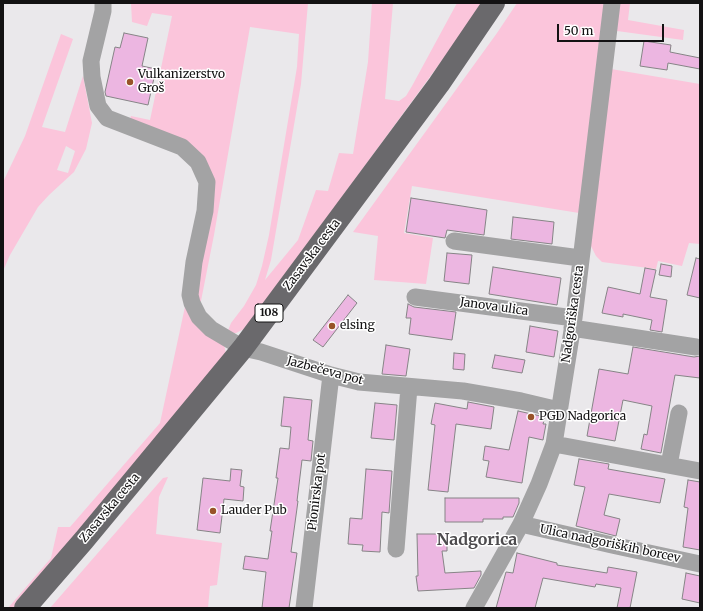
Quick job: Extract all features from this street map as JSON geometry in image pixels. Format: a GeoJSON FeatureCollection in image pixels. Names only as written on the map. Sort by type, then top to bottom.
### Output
{"type":"FeatureCollection","features":[{"type":"Feature","properties":{"kind":"main road","name":"Zasavska cesta"},"geometry":{"type":"LineString","coordinates":[[25,608],[84,540],[243,348],[439,84],[494,3]]}},
{"type":"Feature","properties":{"kind":"street","name":"Jazbečeva pot"},"geometry":{"type":"LineString","coordinates":[[104,3],[91,61],[92,77],[98,106],[107,118],[182,147],[198,162],[207,182],[207,196],[201,234],[194,262],[190,295],[199,317],[211,329],[243,348],[261,352],[331,375],[359,382],[470,392],[521,400],[559,410]]}},
{"type":"Feature","properties":{"kind":"street","name":"Nadgoriška cesta"},"geometry":{"type":"LineString","coordinates":[[474,608],[521,524],[539,484],[554,444],[573,323],[612,3]]}},
{"type":"Feature","properties":{"kind":"street"},"geometry":{"type":"LineString","coordinates":[[454,242],[580,258]]}},
{"type":"Feature","properties":{"kind":"street","name":"Janova ulica"},"geometry":{"type":"LineString","coordinates":[[415,297],[573,323],[696,347]]}},
{"type":"Feature","properties":{"kind":"street","name":"Pionirska pot"},"geometry":{"type":"LineString","coordinates":[[304,608],[331,375]]}},
{"type":"Feature","properties":{"kind":"street"},"geometry":{"type":"LineString","coordinates":[[396,549],[409,387]]}},
{"type":"Feature","properties":{"kind":"street"},"geometry":{"type":"LineString","coordinates":[[669,465],[679,414]]}},
{"type":"Feature","properties":{"kind":"street"},"geometry":{"type":"LineString","coordinates":[[554,444],[700,471]]}},
{"type":"Feature","properties":{"kind":"street","name":"Ulica nadgoriških borcev"},"geometry":{"type":"LineString","coordinates":[[521,524],[700,564]]}},
{"type":"Feature","properties":{"kind":"shaded area"},"geometry":{"type":"Polygon","coordinates":[[[131,3],[308,3],[301,84],[271,260],[265,280],[298,240],[316,190],[328,191],[339,153],[353,154],[368,62],[372,3],[393,3],[385,99],[399,101],[406,96],[412,86],[457,3],[484,3],[246,328],[236,333],[227,333],[231,323],[244,306],[256,285],[262,266],[269,235],[297,67],[299,34],[250,27],[214,235],[199,311],[197,306],[208,174],[130,119],[131,116],[150,120],[172,16],[152,13],[147,26],[132,22],[131,3]]]}},
{"type":"Feature","properties":{"kind":"shaded area"},"geometry":{"type":"Polygon","coordinates":[[[517,3],[604,3],[579,213],[412,186],[404,233],[433,238],[426,284],[374,280],[378,236],[353,232],[497,33],[517,3]]]}},
{"type":"Feature","properties":{"kind":"shaded area"},"geometry":{"type":"Polygon","coordinates":[[[618,3],[630,3],[628,20],[684,30],[683,40],[617,31],[618,3]]]}},
{"type":"Feature","properties":{"kind":"shaded area"},"geometry":{"type":"Polygon","coordinates":[[[61,34],[73,39],[42,127],[65,132],[83,76],[92,123],[86,149],[74,172],[38,207],[10,255],[3,271],[3,182],[25,136],[61,34]],[[66,146],[57,170],[68,173],[75,151],[66,146]]]}},
{"type":"Feature","properties":{"kind":"shaded area"},"geometry":{"type":"Polygon","coordinates":[[[611,69],[700,84],[700,244],[689,243],[682,266],[658,261],[656,269],[602,262],[596,256],[589,242],[611,69]]]}},
{"type":"Feature","properties":{"kind":"shaded area"},"geometry":{"type":"Polygon","coordinates":[[[186,302],[224,344],[226,354],[15,608],[8,608],[51,558],[58,527],[70,527],[160,423],[186,302]]]}},
{"type":"Feature","properties":{"kind":"shaded area"},"geometry":{"type":"Polygon","coordinates":[[[168,477],[159,497],[156,534],[222,543],[217,585],[210,586],[208,608],[50,608],[163,478],[168,477]]]}},
{"type":"Feature","properties":{"kind":"building","name":"Vulkanizerstvo Groš"},"geometry":{"type":"Polygon","coordinates":[[[124,33],[148,38],[142,66],[156,69],[148,105],[106,96],[105,92],[115,47],[120,48],[124,33]]]}},
{"type":"Feature","properties":{"kind":"building"},"geometry":{"type":"Polygon","coordinates":[[[644,41],[671,45],[670,52],[700,58],[700,69],[668,63],[667,70],[640,66],[644,41]]]}},
{"type":"Feature","properties":{"kind":"building"},"geometry":{"type":"Polygon","coordinates":[[[411,198],[487,210],[484,235],[447,230],[445,238],[406,232],[411,198]]]}},
{"type":"Feature","properties":{"kind":"building"},"geometry":{"type":"Polygon","coordinates":[[[513,217],[554,222],[552,244],[511,239],[513,217]]]}},
{"type":"Feature","properties":{"kind":"building"},"geometry":{"type":"Polygon","coordinates":[[[447,253],[472,255],[469,284],[444,281],[447,253]]]}},
{"type":"Feature","properties":{"kind":"building"},"geometry":{"type":"Polygon","coordinates":[[[696,258],[700,259],[700,298],[687,295],[696,258]]]}},
{"type":"Feature","properties":{"kind":"building"},"geometry":{"type":"Polygon","coordinates":[[[661,264],[672,266],[671,277],[659,275],[661,264]]]}},
{"type":"Feature","properties":{"kind":"building"},"geometry":{"type":"Polygon","coordinates":[[[493,267],[561,278],[557,305],[489,294],[493,267]]]}},
{"type":"Feature","properties":{"kind":"building"},"geometry":{"type":"Polygon","coordinates":[[[645,268],[656,270],[650,297],[667,300],[662,332],[650,330],[652,320],[623,314],[623,317],[602,313],[608,287],[640,294],[645,268]]]}},
{"type":"Feature","properties":{"kind":"building","name":"elsing"},"geometry":{"type":"Polygon","coordinates":[[[348,295],[357,303],[323,347],[313,340],[348,295]]]}},
{"type":"Feature","properties":{"kind":"building"},"geometry":{"type":"Polygon","coordinates":[[[408,304],[414,307],[456,312],[452,340],[409,334],[411,318],[406,318],[408,304]]]}},
{"type":"Feature","properties":{"kind":"building"},"geometry":{"type":"Polygon","coordinates":[[[530,326],[558,331],[554,357],[526,352],[530,326]]]}},
{"type":"Feature","properties":{"kind":"building"},"geometry":{"type":"Polygon","coordinates":[[[386,345],[410,349],[406,376],[382,374],[386,345]]]}},
{"type":"Feature","properties":{"kind":"building"},"geometry":{"type":"Polygon","coordinates":[[[633,347],[694,357],[700,356],[700,378],[675,375],[661,453],[641,449],[644,434],[647,435],[652,406],[623,400],[615,441],[587,436],[599,369],[628,374],[633,347]]]}},
{"type":"Feature","properties":{"kind":"building"},"geometry":{"type":"Polygon","coordinates":[[[454,353],[465,354],[464,370],[453,369],[454,353]]]}},
{"type":"Feature","properties":{"kind":"building"},"geometry":{"type":"Polygon","coordinates":[[[495,355],[525,360],[522,373],[492,368],[495,355]]]}},
{"type":"Feature","properties":{"kind":"building"},"geometry":{"type":"Polygon","coordinates":[[[284,397],[312,400],[308,440],[313,441],[311,461],[302,460],[291,552],[297,553],[289,608],[262,608],[266,572],[243,569],[245,556],[268,559],[272,531],[270,531],[278,478],[276,478],[280,448],[289,449],[291,427],[281,426],[284,397]]]}},
{"type":"Feature","properties":{"kind":"building"},"geometry":{"type":"Polygon","coordinates":[[[468,402],[494,407],[491,429],[456,424],[448,492],[428,490],[435,425],[431,424],[435,403],[467,409],[468,402]]]}},
{"type":"Feature","properties":{"kind":"building"},"geometry":{"type":"Polygon","coordinates":[[[375,403],[397,405],[394,440],[371,438],[375,403]]]}},
{"type":"Feature","properties":{"kind":"building"},"geometry":{"type":"Polygon","coordinates":[[[518,411],[545,417],[543,424],[546,424],[543,440],[529,437],[522,483],[486,477],[489,461],[483,460],[485,446],[509,450],[518,411]]]}},
{"type":"Feature","properties":{"kind":"building"},"geometry":{"type":"Polygon","coordinates":[[[579,459],[609,464],[608,469],[665,479],[660,503],[609,494],[604,515],[620,519],[616,536],[576,526],[585,487],[574,485],[579,459]]]}},
{"type":"Feature","properties":{"kind":"building","name":"Lauder Pub"},"geometry":{"type":"Polygon","coordinates":[[[231,469],[242,470],[240,486],[244,487],[243,501],[224,499],[220,533],[197,530],[203,478],[230,481],[231,469]]]}},
{"type":"Feature","properties":{"kind":"building"},"geometry":{"type":"Polygon","coordinates":[[[366,469],[392,471],[389,513],[382,512],[380,552],[362,551],[363,545],[348,544],[350,518],[362,519],[366,469]]]}},
{"type":"Feature","properties":{"kind":"building"},"geometry":{"type":"Polygon","coordinates":[[[688,480],[700,482],[700,550],[683,547],[688,508],[684,507],[688,480]]]}},
{"type":"Feature","properties":{"kind":"building"},"geometry":{"type":"Polygon","coordinates":[[[445,498],[519,498],[519,503],[513,517],[503,517],[503,519],[483,519],[483,522],[445,522],[445,498]]]}},
{"type":"Feature","properties":{"kind":"building"},"geometry":{"type":"Polygon","coordinates":[[[417,534],[447,534],[447,551],[442,551],[445,573],[481,571],[481,575],[474,588],[418,591],[416,576],[418,576],[417,534]]]}},
{"type":"Feature","properties":{"kind":"building"},"geometry":{"type":"Polygon","coordinates":[[[517,553],[557,563],[557,565],[607,573],[608,567],[637,572],[630,608],[617,608],[621,588],[596,584],[595,587],[543,578],[535,608],[496,608],[506,572],[513,573],[517,553]]]}},
{"type":"Feature","properties":{"kind":"building"},"geometry":{"type":"Polygon","coordinates":[[[686,573],[700,576],[700,603],[682,599],[686,573]]]}},
{"type":"Feature","properties":{"kind":"place","name":"Vulkanizerstvo Groš"},"geometry":{"type":"Point","coordinates":[130,82]}},
{"type":"Feature","properties":{"kind":"place","name":"elsing"},"geometry":{"type":"Point","coordinates":[332,326]}},
{"type":"Feature","properties":{"kind":"place","name":"PGD Nadgorica"},"geometry":{"type":"Point","coordinates":[531,417]}},
{"type":"Feature","properties":{"kind":"place","name":"Lauder Pub"},"geometry":{"type":"Point","coordinates":[213,511]}},
{"type":"Feature","properties":{"kind":"district","name":"Nadgorica"},"geometry":{"type":"Point","coordinates":[477,540]}}]}
